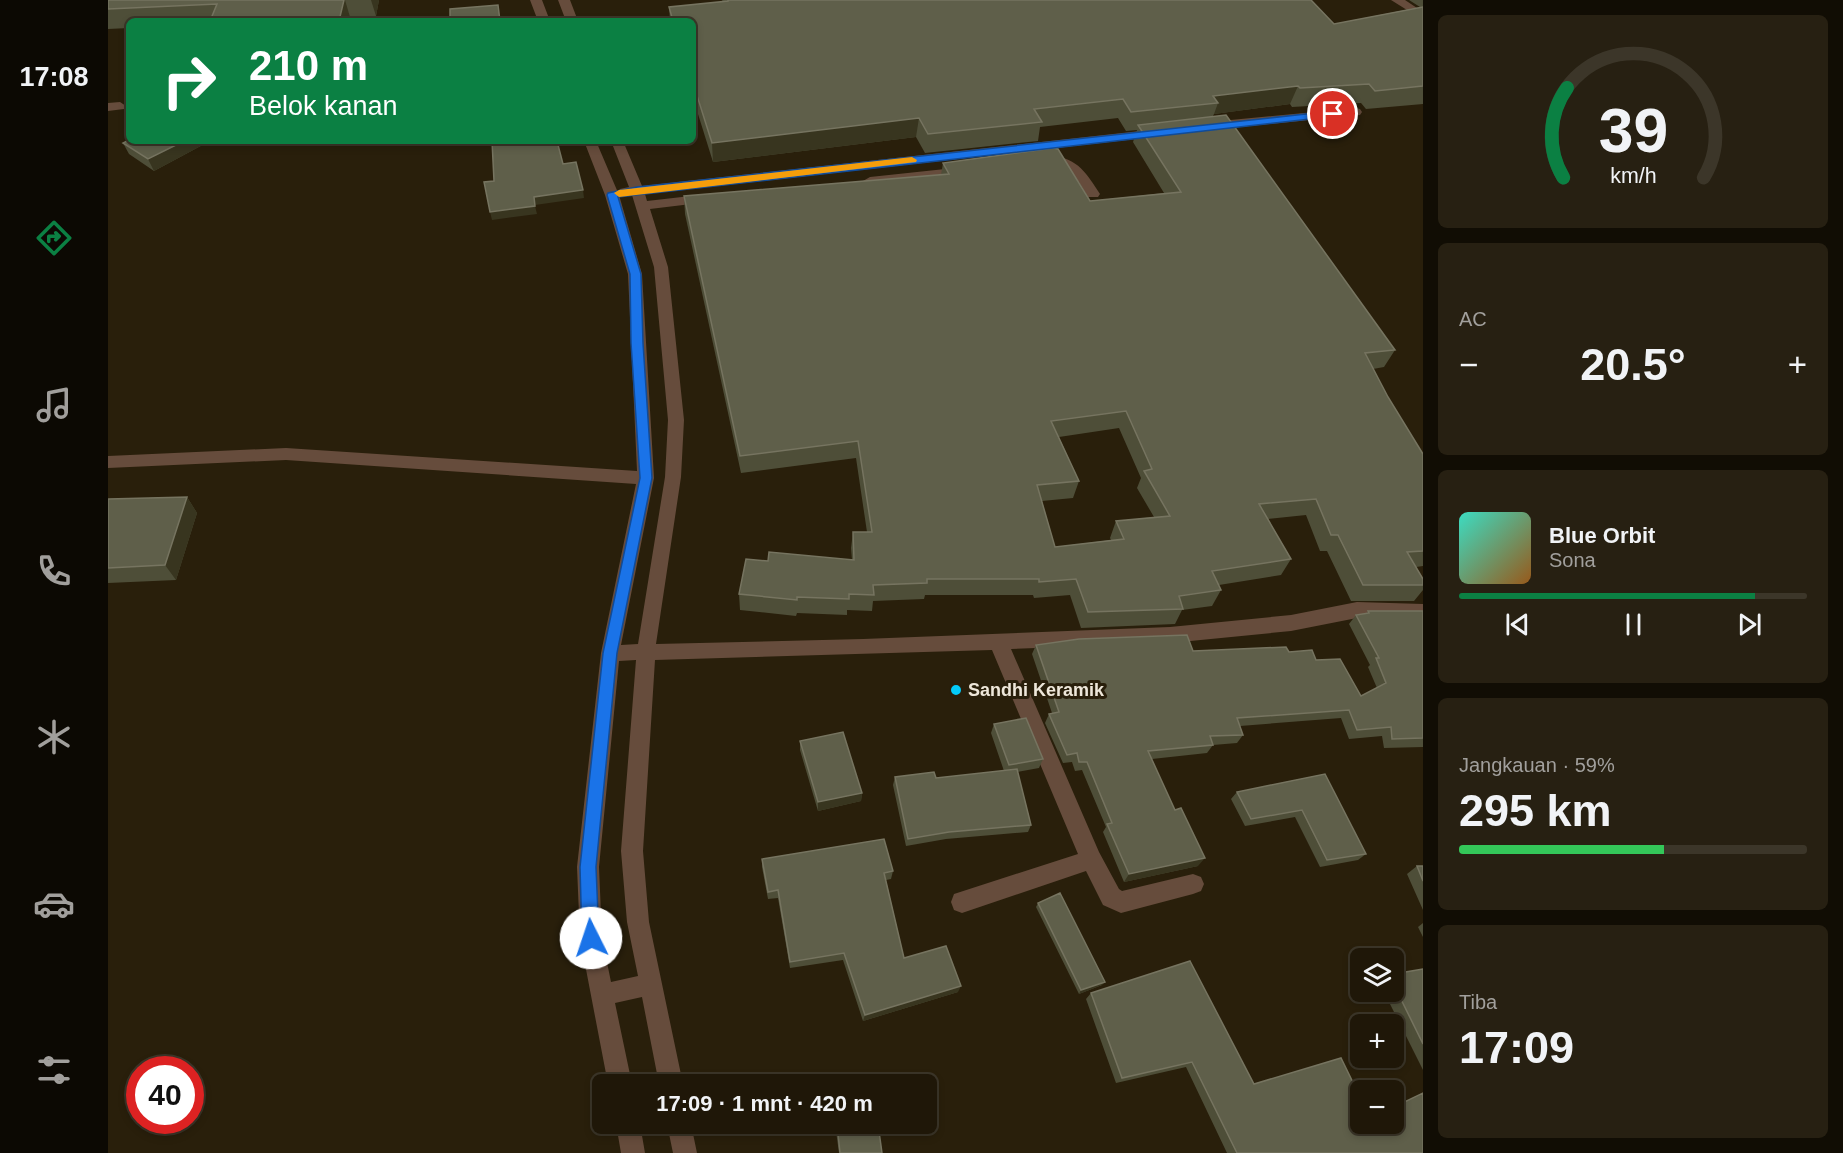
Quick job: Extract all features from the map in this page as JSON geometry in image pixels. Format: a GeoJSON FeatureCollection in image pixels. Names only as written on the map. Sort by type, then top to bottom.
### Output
{"type":"FeatureCollection","features":[{"type":"Feature","properties":{"kind":"street"},"geometry":{"type":"LineString","coordinates":[[536,0],[543,18]]}},
{"type":"Feature","properties":{"kind":"street"},"geometry":{"type":"LineString","coordinates":[[564,0],[571,18]]}},
{"type":"Feature","properties":{"kind":"street"},"geometry":{"type":"LineString","coordinates":[[1397,0],[1423,17]]}},
{"type":"Feature","properties":{"kind":"street"},"geometry":{"type":"LineString","coordinates":[[1199,128],[1356,112]]}},
{"type":"Feature","properties":{"kind":"street"},"geometry":{"type":"LineString","coordinates":[[639,198],[1177,131]]}},
{"type":"Feature","properties":{"kind":"street"},"geometry":{"type":"LineString","coordinates":[[591,144],[612,195],[635,274],[646,478],[610,653],[588,867],[591,938],[618,1074]]}},
{"type":"Feature","properties":{"kind":"street"},"geometry":{"type":"LineString","coordinates":[[618,144],[639,198],[661,267],[676,420],[673,477],[646,651],[632,851],[638,922],[669,1074]]}},
{"type":"Feature","properties":{"kind":"street"},"geometry":{"type":"LineString","coordinates":[[1026,163],[1063,159],[1079,171],[1093,194]]}},
{"type":"Feature","properties":{"kind":"street"},"geometry":{"type":"LineString","coordinates":[[852,183],[978,169]]}},
{"type":"Feature","properties":{"kind":"street"},"geometry":{"type":"LineString","coordinates":[[612,195],[639,198],[726,196]]}},
{"type":"Feature","properties":{"kind":"street"},"geometry":{"type":"LineString","coordinates":[[108,462],[286,454],[646,478]]}},
{"type":"Feature","properties":{"kind":"street"},"geometry":{"type":"LineString","coordinates":[[610,653],[864,647],[1170,635],[1291,623],[1357,610],[1423,612]]}},
{"type":"Feature","properties":{"kind":"street"},"geometry":{"type":"LineString","coordinates":[[998,641],[1091,859],[1111,897],[1120,903],[1193,884]]}},
{"type":"Feature","properties":{"kind":"street"},"geometry":{"type":"LineString","coordinates":[[962,902],[1055,873],[1091,859]]}},
{"type":"Feature","properties":{"kind":"street"},"geometry":{"type":"LineString","coordinates":[[602,995],[651,984]]}},
{"type":"Feature","properties":{"kind":"street"},"geometry":{"type":"LineString","coordinates":[[630,1134],[633,1153]]}},
{"type":"Feature","properties":{"kind":"street"},"geometry":{"type":"LineString","coordinates":[[681,1134],[685,1153]]}},
{"type":"Feature","properties":{"kind":"building"},"geometry":{"type":"Polygon","coordinates":[[[108,0],[344,0],[340,18],[211,18],[217,4],[108,9],[108,0]]]}},
{"type":"Feature","properties":{"kind":"building"},"geometry":{"type":"Polygon","coordinates":[[[1311,0],[1334,24],[1423,7],[1423,86],[1375,91],[1369,84],[1300,88],[1298,86],[1213,96],[1218,103],[1131,112],[1123,99],[1034,109],[1042,122],[928,134],[919,118],[712,143],[696,92],[696,18],[672,18],[669,7],[728,1],[1311,0]]]}},
{"type":"Feature","properties":{"kind":"building"},"geometry":{"type":"Polygon","coordinates":[[[498,5],[500,18],[450,18],[450,9],[498,5]]]}},
{"type":"Feature","properties":{"kind":"building"},"geometry":{"type":"Polygon","coordinates":[[[1226,115],[1395,350],[1365,353],[1388,397],[1423,454],[1423,551],[1407,552],[1423,579],[1423,585],[1363,585],[1338,535],[1331,535],[1316,499],[1259,504],[1291,559],[1212,571],[1221,590],[1179,596],[1183,609],[1088,612],[1076,579],[1039,582],[1039,579],[927,579],[927,583],[873,585],[874,595],[849,594],[849,599],[797,597],[797,600],[739,594],[746,559],[768,561],[769,552],[854,560],[853,532],[872,532],[858,441],[740,456],[684,196],[949,174],[943,163],[1053,148],[1058,149],[1090,201],[1181,192],[1138,125],[1226,115]],[[1126,411],[1051,421],[1079,481],[1037,485],[1055,547],[1124,539],[1116,521],[1170,516],[1144,471],[1152,469],[1126,411]]]}},
{"type":"Feature","properties":{"kind":"building"},"geometry":{"type":"Polygon","coordinates":[[[126,142],[126,144],[178,144],[148,159],[123,143],[126,142]]]}},
{"type":"Feature","properties":{"kind":"building"},"geometry":{"type":"Polygon","coordinates":[[[492,144],[558,144],[563,164],[576,162],[583,190],[534,197],[535,206],[490,212],[484,182],[494,181],[492,144]]]}},
{"type":"Feature","properties":{"kind":"building"},"geometry":{"type":"Polygon","coordinates":[[[187,497],[165,565],[108,568],[108,499],[187,497]]]}},
{"type":"Feature","properties":{"kind":"building"},"geometry":{"type":"Polygon","coordinates":[[[1368,611],[1423,611],[1423,738],[1392,739],[1391,727],[1357,730],[1349,710],[1237,718],[1243,735],[1210,736],[1213,745],[1148,751],[1175,810],[1181,808],[1205,858],[1129,874],[1107,824],[1112,823],[1087,762],[1079,762],[1077,753],[1067,755],[1049,714],[1059,712],[1036,645],[1079,639],[1187,635],[1193,651],[1286,647],[1289,652],[1312,650],[1316,660],[1340,659],[1361,696],[1386,683],[1376,658],[1379,658],[1356,615],[1369,613],[1368,611]]]}},
{"type":"Feature","properties":{"kind":"building"},"geometry":{"type":"Polygon","coordinates":[[[1026,718],[1043,759],[1009,765],[994,724],[1026,718]]]}},
{"type":"Feature","properties":{"kind":"building"},"geometry":{"type":"Polygon","coordinates":[[[843,732],[862,793],[818,802],[800,741],[843,732]]]}},
{"type":"Feature","properties":{"kind":"building"},"geometry":{"type":"Polygon","coordinates":[[[1017,769],[1031,825],[949,832],[908,839],[895,777],[934,772],[936,778],[1017,769]]]}},
{"type":"Feature","properties":{"kind":"building"},"geometry":{"type":"Polygon","coordinates":[[[1325,774],[1366,854],[1327,860],[1302,810],[1251,819],[1237,792],[1325,774]]]}},
{"type":"Feature","properties":{"kind":"building"},"geometry":{"type":"Polygon","coordinates":[[[884,839],[893,871],[884,873],[904,958],[946,946],[961,986],[865,1015],[844,953],[790,962],[778,890],[768,892],[762,859],[884,839]]]}},
{"type":"Feature","properties":{"kind":"building"},"geometry":{"type":"Polygon","coordinates":[[[1417,866],[1423,866],[1423,881],[1417,866]]]}},
{"type":"Feature","properties":{"kind":"building"},"geometry":{"type":"Polygon","coordinates":[[[1060,893],[1105,982],[1081,990],[1038,903],[1060,893]]]}},
{"type":"Feature","properties":{"kind":"building"},"geometry":{"type":"Polygon","coordinates":[[[1190,961],[1254,1084],[1341,1058],[1352,1080],[1350,1134],[1404,1134],[1404,1102],[1423,1093],[1423,1153],[1237,1153],[1192,1062],[1122,1078],[1091,993],[1190,961]]]}},
{"type":"Feature","properties":{"kind":"building"},"geometry":{"type":"Polygon","coordinates":[[[1423,969],[1423,1044],[1402,1002],[1404,972],[1423,969]]]}},
{"type":"Feature","properties":{"kind":"building"},"geometry":{"type":"Polygon","coordinates":[[[838,1134],[879,1134],[882,1153],[840,1153],[838,1134]]]}},
{"type":"Feature","properties":{"kind":"slow traffic"},"geometry":{"type":"LineString","coordinates":[[619,193],[912,160]]}},
{"type":"Feature","properties":{"kind":"place","name":"Sandhi Keramik"},"geometry":{"type":"Point","coordinates":[956,690]}},
{"type":"Feature","properties":{"kind":"route"},"geometry":{"type":"LineString","coordinates":[[591,938],[588,867],[610,653],[646,478],[635,274],[612,195],[637,190],[1333,114]]}}]}
